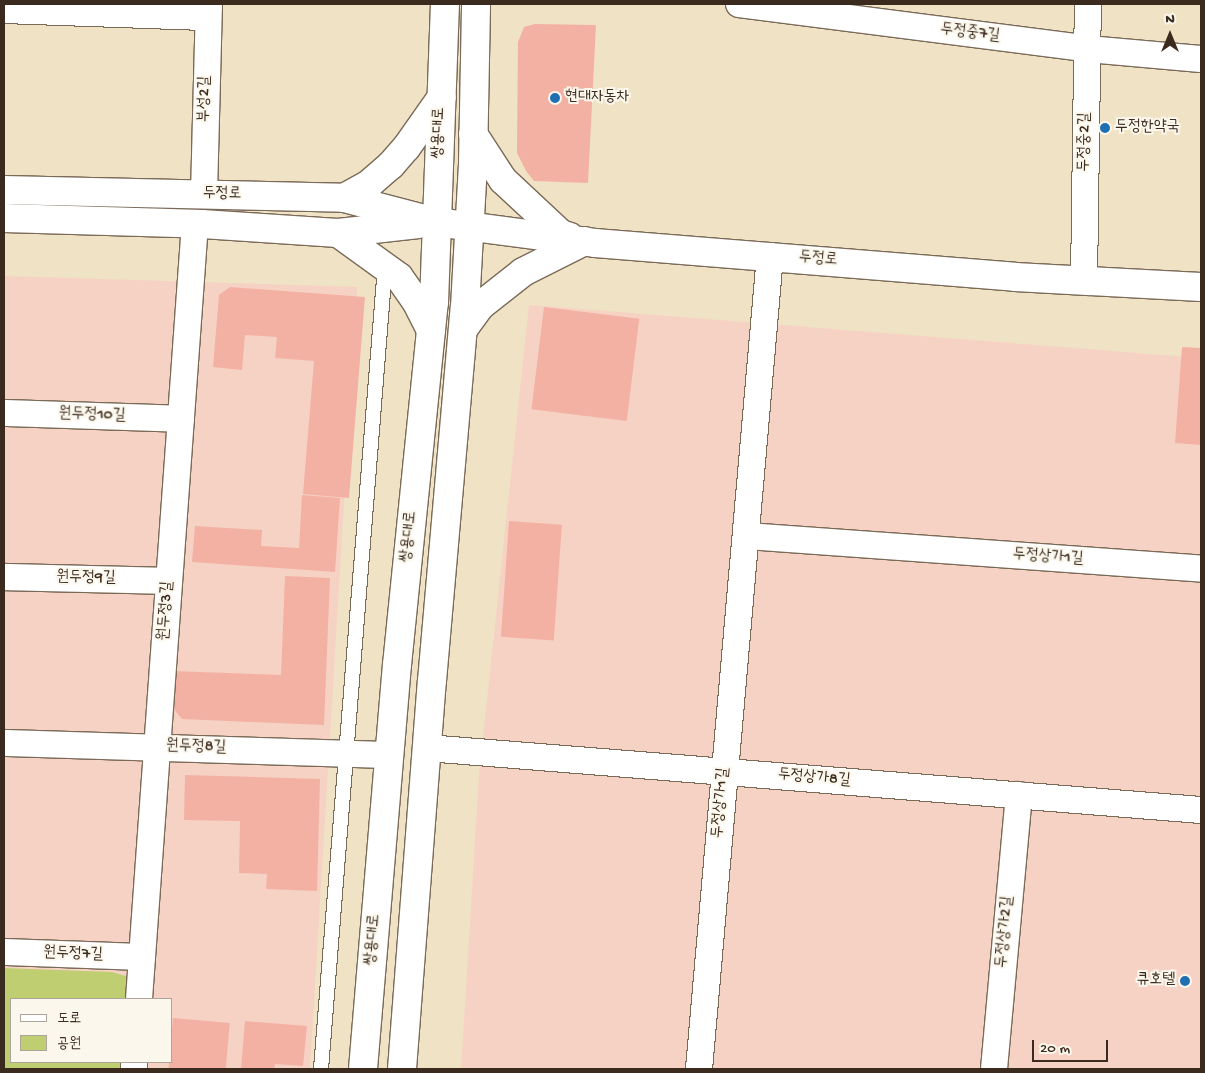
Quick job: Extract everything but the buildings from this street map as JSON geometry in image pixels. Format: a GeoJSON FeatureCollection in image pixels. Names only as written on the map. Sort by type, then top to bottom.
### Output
{"type":"FeatureCollection","features":[{"type":"Feature","properties":{"kind":"street","name":"쌍용대로"},"geometry":{"type":"LineString","coordinates":[[363,1069],[389,755],[431,330],[445,4]]}},
{"type":"Feature","properties":{"kind":"street","name":"쌍용대로"},"geometry":{"type":"LineString","coordinates":[[402,1069],[427,748],[464,328],[470,225],[476,4]]}},
{"type":"Feature","properties":{"kind":"street","name":"두정중7길"},"geometry":{"type":"LineString","coordinates":[[739,4],[1088,49],[1201,59]]}},
{"type":"Feature","properties":{"kind":"street","name":"두정중2길"},"geometry":{"type":"LineString","coordinates":[[1084,281],[1088,4]]}},
{"type":"Feature","properties":{"kind":"street"},"geometry":{"type":"LineString","coordinates":[[4,10],[208,10]]}},
{"type":"Feature","properties":{"kind":"street","name":"부성2길"},"geometry":{"type":"LineString","coordinates":[[204,194],[208,10]]}},
{"type":"Feature","properties":{"kind":"street"},"geometry":{"type":"LineString","coordinates":[[344,198],[369,184],[391,165],[406,148],[442,97]]}},
{"type":"Feature","properties":{"kind":"street"},"geometry":{"type":"LineString","coordinates":[[473,134],[503,180],[561,234],[585,242]]}},
{"type":"Feature","properties":{"kind":"street","name":"두정로"},"geometry":{"type":"LineString","coordinates":[[4,190],[344,198],[436,222],[470,225],[585,242],[1084,281],[1201,287]]}},
{"type":"Feature","properties":{"kind":"street","name":"두정로"},"geometry":{"type":"LineString","coordinates":[[4,218],[195,224],[338,233],[436,222]]}},
{"type":"Feature","properties":{"kind":"street","name":"원두정3길"},"geometry":{"type":"LineString","coordinates":[[139,998],[195,224]]}},
{"type":"Feature","properties":{"kind":"street"},"geometry":{"type":"LineString","coordinates":[[338,233],[399,277],[416,301],[431,330]]}},
{"type":"Feature","properties":{"kind":"street"},"geometry":{"type":"LineString","coordinates":[[464,328],[480,306],[523,272],[585,242]]}},
{"type":"Feature","properties":{"kind":"street","name":"두정상가1길"},"geometry":{"type":"LineString","coordinates":[[699,1069],[770,256]]}},
{"type":"Feature","properties":{"kind":"street","name":"원두정10길"},"geometry":{"type":"LineString","coordinates":[[4,413],[181,419]]}},
{"type":"Feature","properties":{"kind":"street","name":"두정상가1길"},"geometry":{"type":"LineString","coordinates":[[746,536],[1201,569]]}},
{"type":"Feature","properties":{"kind":"street","name":"원두정9길"},"geometry":{"type":"LineString","coordinates":[[4,577],[169,581]]}},
{"type":"Feature","properties":{"kind":"street","name":"원두정8길"},"geometry":{"type":"LineString","coordinates":[[4,743],[157,746],[389,755]]}},
{"type":"Feature","properties":{"kind":"street","name":"두정상가8길"},"geometry":{"type":"LineString","coordinates":[[427,748],[1201,810]]}},
{"type":"Feature","properties":{"kind":"street","name":"두정상가2길"},"geometry":{"type":"LineString","coordinates":[[994,1069],[1019,795]]}},
{"type":"Feature","properties":{"kind":"street","name":"원두정7길"},"geometry":{"type":"LineString","coordinates":[[4,952],[142,957]]}},
{"type":"Feature","properties":{"kind":"lane"},"geometry":{"type":"LineString","coordinates":[[321,1069],[344,753],[385,266]]}},
{"type":"Feature","properties":{"kind":"shaded area"},"geometry":{"type":"Polygon","coordinates":[[[4,276],[357,287],[310,1069],[4,1069],[4,276]]]}},
{"type":"Feature","properties":{"kind":"shaded area"},"geometry":{"type":"Polygon","coordinates":[[[529,305],[1201,358],[1201,1069],[461,1069],[479,775],[529,305]]]}},
{"type":"Feature","properties":{"kind":"green space"},"geometry":{"type":"Polygon","coordinates":[[[4,968],[112,972],[136,979],[139,998],[10,998],[10,1063],[134,1063],[133,1069],[4,1069],[4,968]]]}},
{"type":"Feature","properties":{"kind":"place","name":"현대자동차"},"geometry":{"type":"Point","coordinates":[555,98]}},
{"type":"Feature","properties":{"kind":"place","name":"두정한약국"},"geometry":{"type":"Point","coordinates":[1105,128]}},
{"type":"Feature","properties":{"kind":"place","name":"큐호텔"},"geometry":{"type":"Point","coordinates":[1185,981]}}]}
